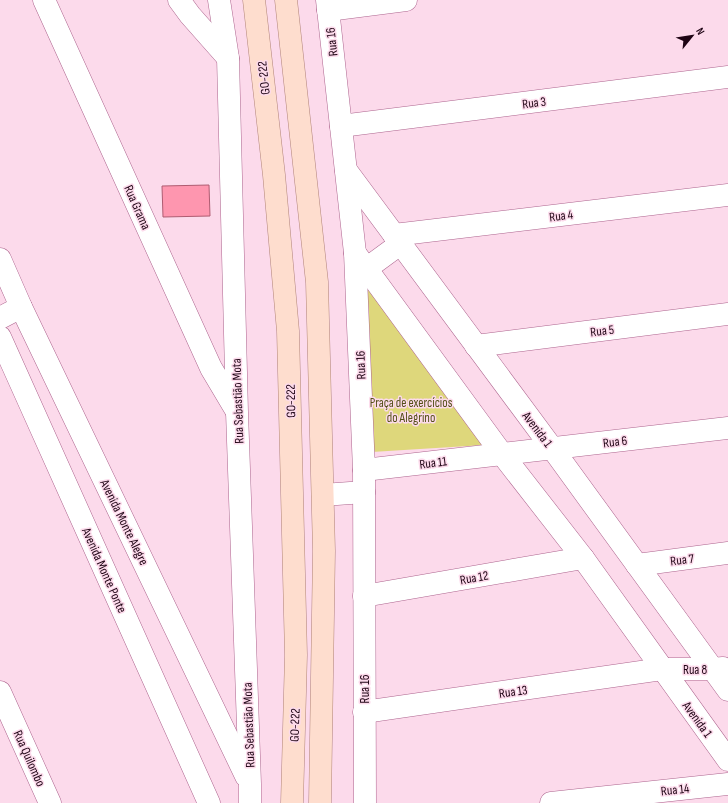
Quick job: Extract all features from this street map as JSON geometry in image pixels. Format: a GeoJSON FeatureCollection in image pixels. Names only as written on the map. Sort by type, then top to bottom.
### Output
{"type":"FeatureCollection","features":[{"type":"Feature","properties":{"kind":"main road","name":"GO-222"},"geometry":{"type":"LineString","coordinates":[[254,0],[274,175],[288,331],[296,655],[292,803]]}},
{"type":"Feature","properties":{"kind":"main road","name":"GO-222"},"geometry":{"type":"LineString","coordinates":[[286,0],[317,282],[324,551],[320,803]]}},
{"type":"Feature","properties":{"kind":"street","name":"Rua Grama"},"geometry":{"type":"LineString","coordinates":[[44,0],[211,368],[237,412]]}},
{"type":"Feature","properties":{"kind":"street"},"geometry":{"type":"LineString","coordinates":[[179,0],[190,15],[228,58]]}},
{"type":"Feature","properties":{"kind":"street","name":"Rua Sebastião Mota"},"geometry":{"type":"LineString","coordinates":[[219,0],[228,58],[237,412],[250,794]]}},
{"type":"Feature","properties":{"kind":"street"},"geometry":{"type":"LineString","coordinates":[[327,5],[406,0]]}},
{"type":"Feature","properties":{"kind":"street","name":"Rua 16"},"geometry":{"type":"LineString","coordinates":[[327,5],[346,169],[361,261],[364,470],[365,803]]}},
{"type":"Feature","properties":{"kind":"street","name":"Rua 3"},"geometry":{"type":"LineString","coordinates":[[341,126],[728,77]]}},
{"type":"Feature","properties":{"kind":"street","name":"Avenida 1"},"geometry":{"type":"LineString","coordinates":[[346,169],[637,565],[720,668],[728,690]]}},
{"type":"Feature","properties":{"kind":"street","name":"Rua 4"},"geometry":{"type":"LineString","coordinates":[[397,239],[728,195]]}},
{"type":"Feature","properties":{"kind":"street"},"geometry":{"type":"LineString","coordinates":[[361,261],[397,239]]}},
{"type":"Feature","properties":{"kind":"street","name":"Avenida Monte Alegre"},"geometry":{"type":"LineString","coordinates":[[0,259],[250,794]]}},
{"type":"Feature","properties":{"kind":"street","name":"Avenida 1"},"geometry":{"type":"LineString","coordinates":[[361,261],[502,454],[583,558],[728,760]]}},
{"type":"Feature","properties":{"kind":"street"},"geometry":{"type":"LineString","coordinates":[[0,318],[22,307]]}},
{"type":"Feature","properties":{"kind":"street","name":"Rua 5"},"geometry":{"type":"LineString","coordinates":[[476,346],[728,314]]}},
{"type":"Feature","properties":{"kind":"street","name":"Avenida Monte Ponte"},"geometry":{"type":"LineString","coordinates":[[0,337],[209,803]]}},
{"type":"Feature","properties":{"kind":"street","name":"Rua 6"},"geometry":{"type":"LineString","coordinates":[[502,454],[728,428]]}},
{"type":"Feature","properties":{"kind":"street","name":"Rua 11"},"geometry":{"type":"LineString","coordinates":[[364,470],[502,454]]}},
{"type":"Feature","properties":{"kind":"street"},"geometry":{"type":"LineString","coordinates":[[323,495],[364,492]]}},
{"type":"Feature","properties":{"kind":"street","name":"Rua 7"},"geometry":{"type":"LineString","coordinates":[[637,565],[728,553]]}},
{"type":"Feature","properties":{"kind":"street","name":"Rua 12"},"geometry":{"type":"LineString","coordinates":[[364,596],[583,558]]}},
{"type":"Feature","properties":{"kind":"street","name":"Rua 8"},"geometry":{"type":"LineString","coordinates":[[662,669],[720,668]]}},
{"type":"Feature","properties":{"kind":"street","name":"Rua 13"},"geometry":{"type":"LineString","coordinates":[[364,712],[662,669]]}},
{"type":"Feature","properties":{"kind":"street","name":"Rua Quilombo"},"geometry":{"type":"LineString","coordinates":[[0,692],[50,803]]}},
{"type":"Feature","properties":{"kind":"street","name":"Rua 14"},"geometry":{"type":"LineString","coordinates":[[551,803],[728,784]]}},
{"type":"Feature","properties":{"kind":"green space","name":"Praça de exercícios do Alegrino"},"geometry":{"type":"Polygon","coordinates":[[[366,278],[484,445],[372,452],[366,278]]]}},
{"type":"Feature","properties":{"kind":"building"},"geometry":{"type":"Polygon","coordinates":[[[209,185],[210,216],[163,217],[162,186],[209,185]]]}}]}
